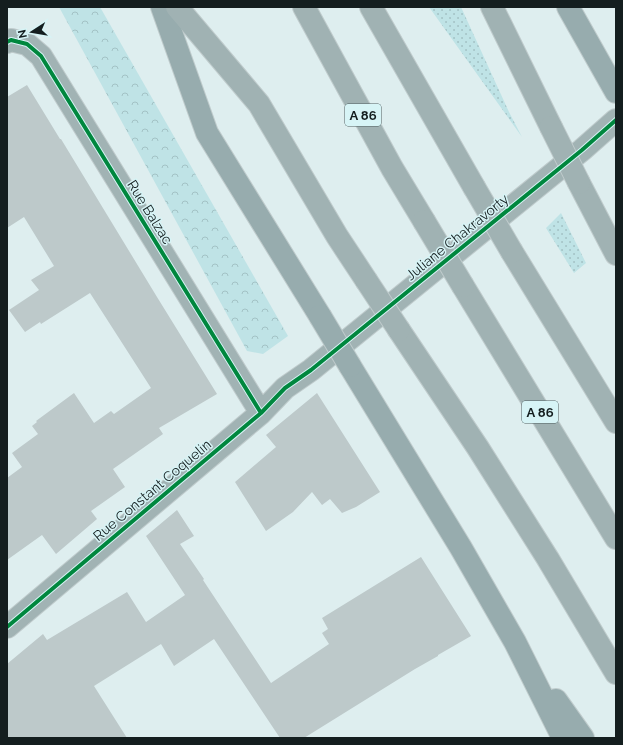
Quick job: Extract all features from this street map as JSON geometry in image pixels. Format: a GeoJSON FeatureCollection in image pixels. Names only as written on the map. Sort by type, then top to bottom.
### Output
{"type":"FeatureCollection","features":[{"type":"Feature","properties":{"kind":"highway"},"geometry":{"type":"LineString","coordinates":[[177,7],[259,104],[337,236],[478,448],[552,565],[616,673]]}},
{"type":"Feature","properties":{"kind":"highway","name":"A 86"},"geometry":{"type":"LineString","coordinates":[[304,7],[392,168],[616,538]]}},
{"type":"Feature","properties":{"kind":"highway"},"geometry":{"type":"LineString","coordinates":[[371,7],[512,252],[616,422]]}},
{"type":"Feature","properties":{"kind":"highway"},"geometry":{"type":"LineString","coordinates":[[492,7],[616,254]]}},
{"type":"Feature","properties":{"kind":"main road"},"geometry":{"type":"LineString","coordinates":[[162,7],[207,133],[320,316],[460,548],[515,642],[563,738]]}},
{"type":"Feature","properties":{"kind":"main road"},"geometry":{"type":"LineString","coordinates":[[568,7],[614,88]]}},
{"type":"Feature","properties":{"kind":"main road"},"geometry":{"type":"LineString","coordinates":[[515,642],[583,738]]}},
{"type":"Feature","properties":{"kind":"street","name":"Rue Balzac"},"geometry":{"type":"LineString","coordinates":[[7,42],[11,40],[26,44],[41,56],[261,413]]}},
{"type":"Feature","properties":{"kind":"street","name":"Juliane Chakravorty"},"geometry":{"type":"LineString","coordinates":[[311,370],[582,150],[616,120]]}},
{"type":"Feature","properties":{"kind":"street","name":"Rue Constant Coquelin"},"geometry":{"type":"LineString","coordinates":[[7,627],[261,413],[286,388],[311,370]]}},
{"type":"Feature","properties":{"kind":"green space"},"geometry":{"type":"Polygon","coordinates":[[[59,7],[100,7],[288,336],[263,354],[247,351],[59,7]]]}},
{"type":"Feature","properties":{"kind":"green space"},"geometry":{"type":"Polygon","coordinates":[[[429,7],[461,7],[522,137],[429,7]]]}},
{"type":"Feature","properties":{"kind":"green space"},"geometry":{"type":"Polygon","coordinates":[[[561,213],[586,263],[574,273],[546,228],[561,213]]]}},
{"type":"Feature","properties":{"kind":"building"},"geometry":{"type":"Polygon","coordinates":[[[27,85],[217,394],[159,428],[163,434],[113,469],[125,487],[91,511],[97,519],[56,554],[42,535],[7,560],[7,478],[22,467],[12,453],[38,434],[32,426],[37,422],[36,421],[74,393],[94,423],[111,411],[114,414],[151,388],[90,293],[41,324],[40,322],[25,332],[9,310],[39,290],[31,280],[54,266],[24,217],[7,228],[7,97],[27,85]]]}},
{"type":"Feature","properties":{"kind":"building"},"geometry":{"type":"Polygon","coordinates":[[[317,393],[380,492],[356,507],[342,513],[330,499],[322,505],[312,492],[293,512],[266,531],[235,482],[276,447],[266,435],[317,393]]]}},
{"type":"Feature","properties":{"kind":"building"},"geometry":{"type":"Polygon","coordinates":[[[177,510],[194,536],[180,544],[271,683],[329,644],[322,633],[328,629],[322,618],[421,557],[471,636],[304,738],[280,738],[214,639],[174,666],[161,644],[94,686],[127,738],[7,738],[7,664],[43,634],[47,640],[127,592],[146,622],[185,595],[146,536],[177,510]]]}},
{"type":"Feature","properties":{"kind":"cycle path"},"geometry":{"type":"LineString","coordinates":[[7,42],[11,40],[27,44],[41,56],[261,413]]}},
{"type":"Feature","properties":{"kind":"cycle path"},"geometry":{"type":"LineString","coordinates":[[7,627],[261,413],[285,388],[311,370],[582,150],[616,120]]}}]}
